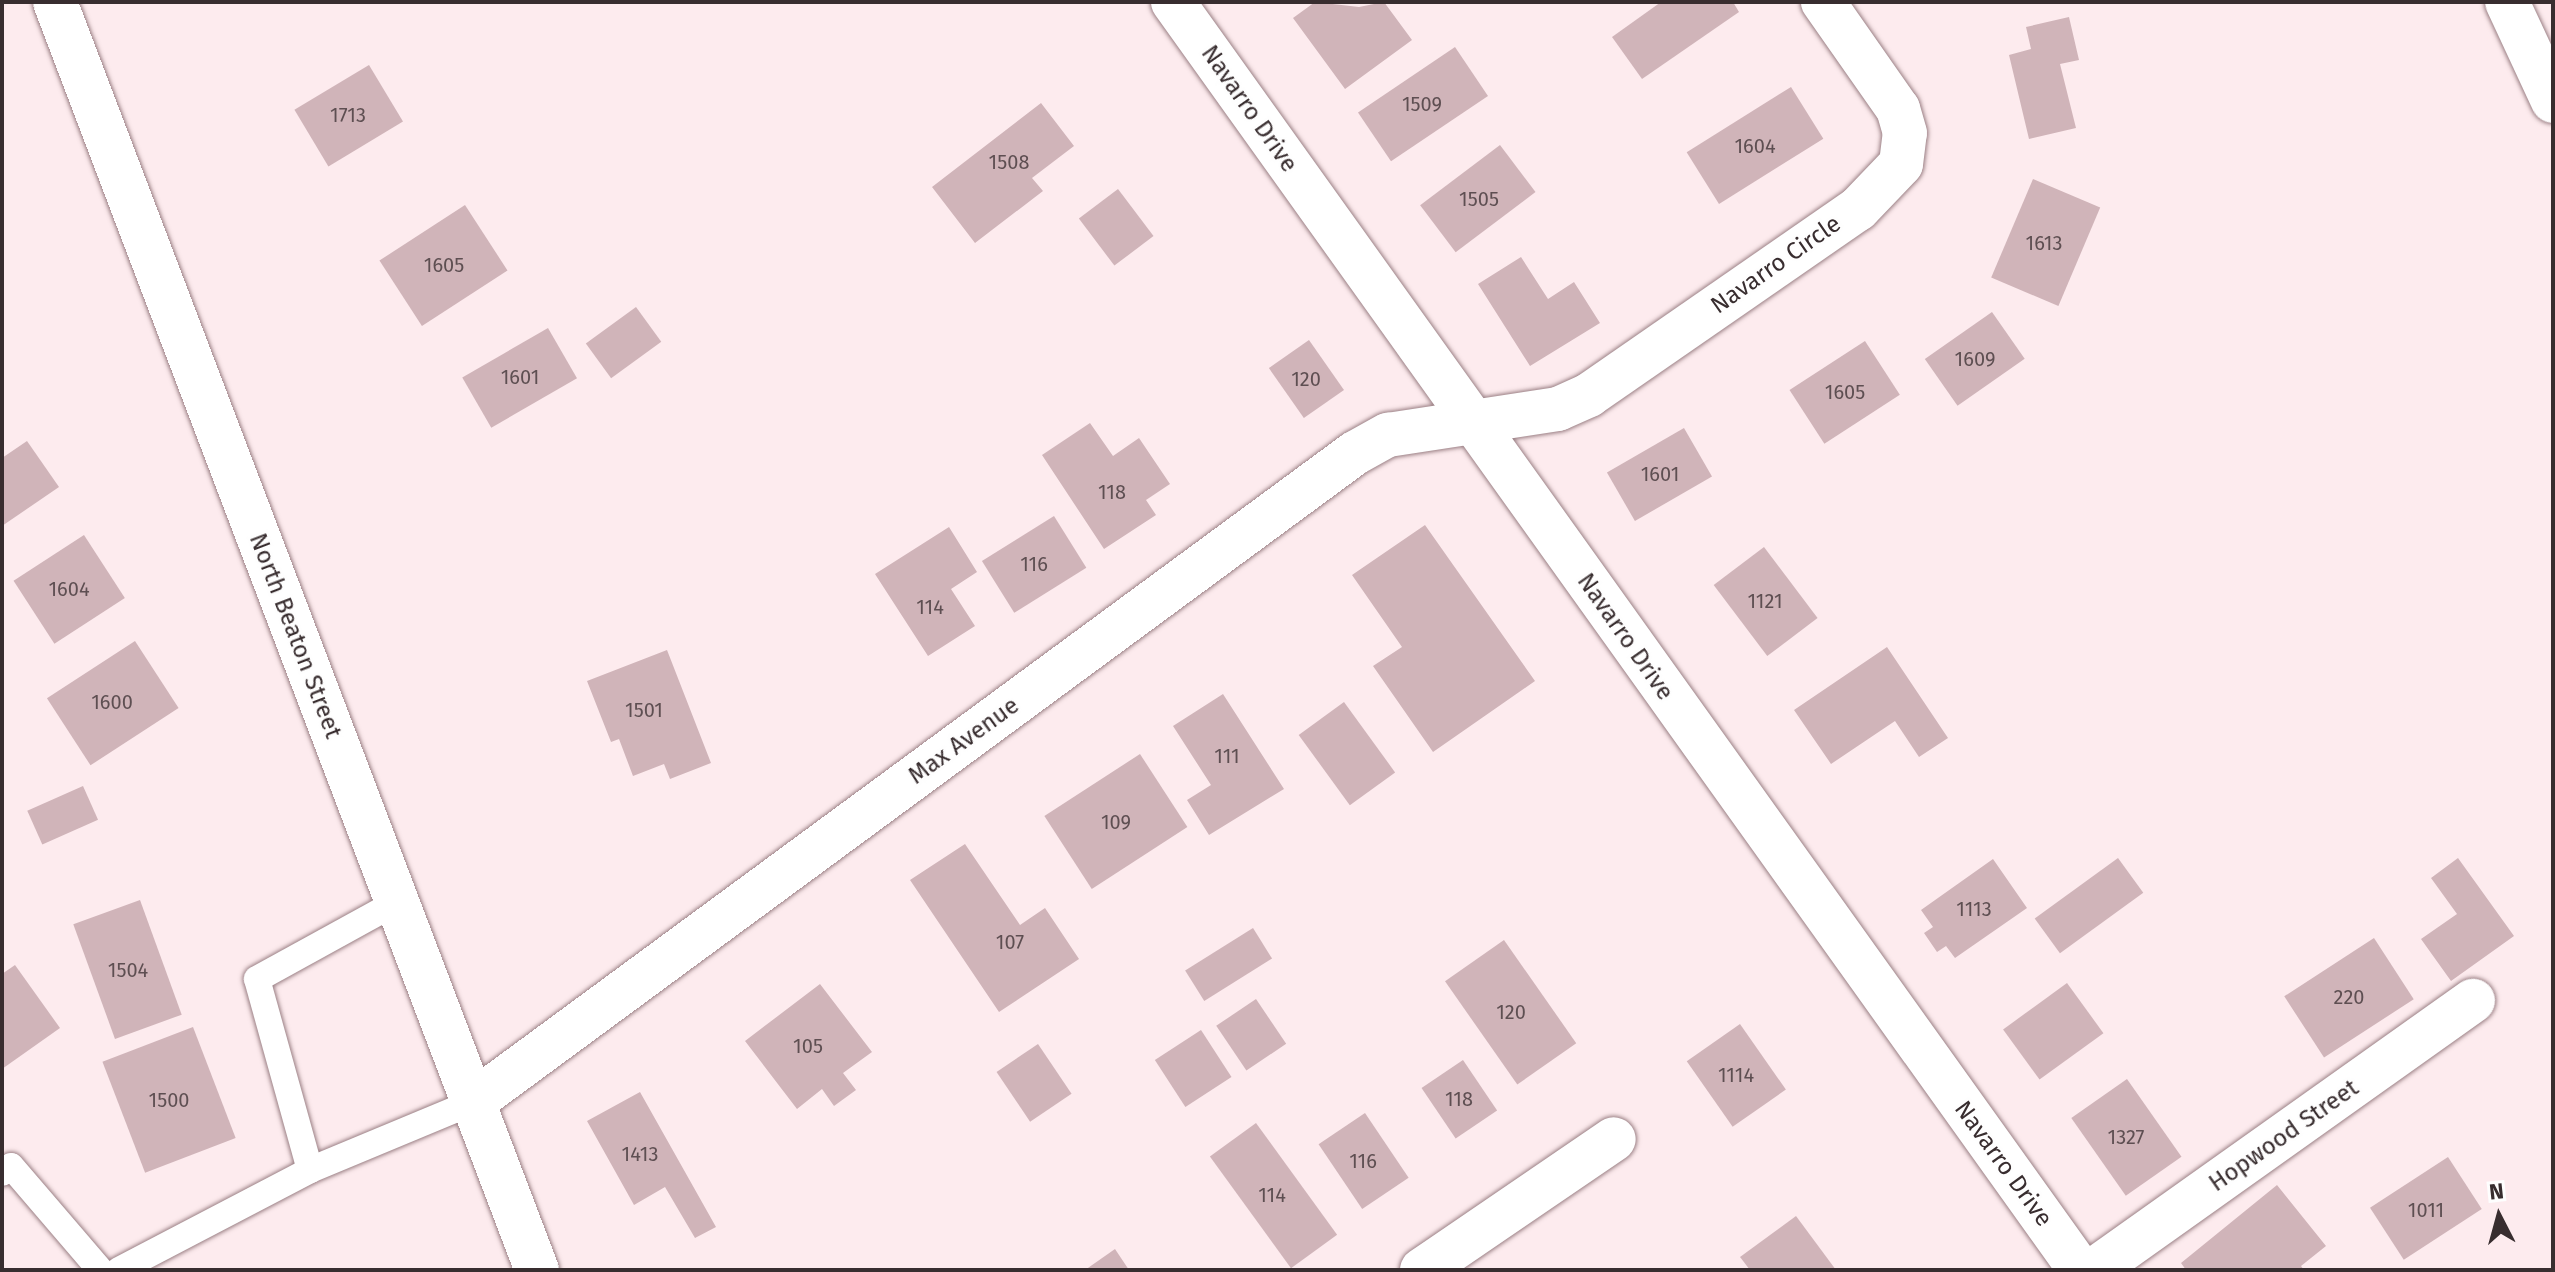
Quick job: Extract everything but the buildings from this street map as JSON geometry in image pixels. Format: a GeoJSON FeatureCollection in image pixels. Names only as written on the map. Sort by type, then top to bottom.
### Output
{"type":"FeatureCollection","features":[{"type":"Feature","properties":{"kind":"street","name":"North Beaton Street"},"geometry":{"type":"LineString","coordinates":[[55,2],[537,1270]]}},
{"type":"Feature","properties":{"kind":"street","name":"Navarro Drive"},"geometry":{"type":"LineString","coordinates":[[1173,2],[2080,1270]]}},
{"type":"Feature","properties":{"kind":"street","name":"Navarro Circle"},"geometry":{"type":"LineString","coordinates":[[1473,423],[1558,409],[1589,395],[1858,209],[1901,164],[1905,133],[1898,109],[1823,2]]}},
{"type":"Feature","properties":{"kind":"street"},"geometry":{"type":"LineString","coordinates":[[2507,2],[2553,101]]}},
{"type":"Feature","properties":{"kind":"street","name":"Max Avenue"},"geometry":{"type":"LineString","coordinates":[[473,1102],[1355,453],[1388,435],[1473,423]]}},
{"type":"Feature","properties":{"kind":"street","name":"Hopwood Street"},"geometry":{"type":"LineString","coordinates":[[2094,1270],[2473,1001]]}},
{"type":"Feature","properties":{"kind":"street"},"geometry":{"type":"LineString","coordinates":[[1422,1270],[1614,1139]]}},
{"type":"Feature","properties":{"kind":"lane"},"geometry":{"type":"LineString","coordinates":[[310,1170],[257,979],[397,902]]}},
{"type":"Feature","properties":{"kind":"lane"},"geometry":{"type":"LineString","coordinates":[[119,1270],[310,1170],[473,1102]]}},
{"type":"Feature","properties":{"kind":"lane"},"geometry":{"type":"LineString","coordinates":[[2,1173],[11,1166],[100,1270]]}}]}
